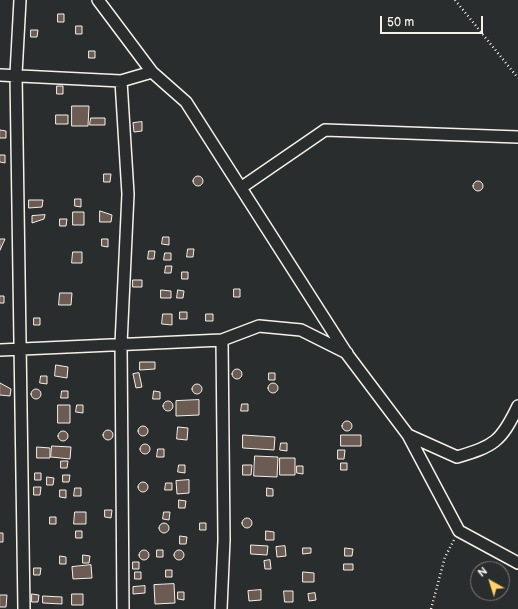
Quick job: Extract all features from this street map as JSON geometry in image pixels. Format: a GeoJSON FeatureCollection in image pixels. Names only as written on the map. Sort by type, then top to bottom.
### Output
{"type":"FeatureCollection","features":[{"type":"Feature","properties":{"kind":"street"},"geometry":{"type":"LineString","coordinates":[[20,0],[16,74],[24,609]]}},
{"type":"Feature","properties":{"kind":"street"},"geometry":{"type":"LineString","coordinates":[[98,0],[152,72],[186,102],[242,187],[347,354],[408,435],[459,531],[518,563]]}},
{"type":"Feature","properties":{"kind":"street"},"geometry":{"type":"LineString","coordinates":[[0,74],[121,81],[152,72]]}},
{"type":"Feature","properties":{"kind":"street"},"geometry":{"type":"LineString","coordinates":[[121,81],[128,194],[121,344],[123,609]]}},
{"type":"Feature","properties":{"kind":"street"},"geometry":{"type":"LineString","coordinates":[[242,187],[325,130],[518,137]]}},
{"type":"Feature","properties":{"kind":"street"},"geometry":{"type":"LineString","coordinates":[[0,350],[222,340],[259,326],[301,330],[347,354]]}},
{"type":"Feature","properties":{"kind":"street"},"geometry":{"type":"LineString","coordinates":[[221,609],[224,540],[222,340]]}},
{"type":"Feature","properties":{"kind":"street"},"geometry":{"type":"LineString","coordinates":[[408,435],[457,457],[479,451],[499,439],[518,406]]}},
{"type":"Feature","properties":{"kind":"path"},"geometry":{"type":"LineString","coordinates":[[455,0],[518,78]]}},
{"type":"Feature","properties":{"kind":"path"},"geometry":{"type":"LineString","coordinates":[[431,609],[446,557],[459,531]]}},
{"type":"Feature","properties":{"kind":"building"},"geometry":{"type":"Polygon","coordinates":[[[58,14],[64,14],[64,22],[58,22],[58,14]]]}},
{"type":"Feature","properties":{"kind":"building"},"geometry":{"type":"Polygon","coordinates":[[[76,26],[82,26],[82,34],[76,34],[76,26]]]}},
{"type":"Feature","properties":{"kind":"building"},"geometry":{"type":"Polygon","coordinates":[[[31,30],[38,30],[37,37],[31,37],[31,30]]]}},
{"type":"Feature","properties":{"kind":"building"},"geometry":{"type":"Polygon","coordinates":[[[89,51],[95,51],[95,58],[89,58],[89,51]]]}},
{"type":"Feature","properties":{"kind":"building"},"geometry":{"type":"Polygon","coordinates":[[[57,86],[63,86],[63,94],[57,94],[57,86]]]}},
{"type":"Feature","properties":{"kind":"building"},"geometry":{"type":"Polygon","coordinates":[[[72,106],[89,106],[88,126],[72,126],[72,106]]]}},
{"type":"Feature","properties":{"kind":"building"},"geometry":{"type":"Polygon","coordinates":[[[56,115],[68,115],[68,124],[56,124],[56,115]]]}},
{"type":"Feature","properties":{"kind":"building"},"geometry":{"type":"Polygon","coordinates":[[[91,118],[105,118],[105,125],[90,125],[91,118]]]}},
{"type":"Feature","properties":{"kind":"building"},"geometry":{"type":"Polygon","coordinates":[[[142,122],[142,131],[134,132],[133,123],[142,122]]]}},
{"type":"Feature","properties":{"kind":"building"},"geometry":{"type":"Polygon","coordinates":[[[0,130],[6,131],[6,138],[0,138],[0,130]]]}},
{"type":"Feature","properties":{"kind":"building"},"geometry":{"type":"Polygon","coordinates":[[[0,155],[5,155],[5,163],[0,162],[0,155]]]}},
{"type":"Feature","properties":{"kind":"building"},"geometry":{"type":"Polygon","coordinates":[[[104,174],[111,174],[110,182],[104,182],[104,174]]]}},
{"type":"Feature","properties":{"kind":"building"},"geometry":{"type":"Polygon","coordinates":[[[198,176],[203,181],[198,186],[193,181],[198,176]]]}},
{"type":"Feature","properties":{"kind":"building"},"geometry":{"type":"Polygon","coordinates":[[[478,181],[483,186],[478,191],[473,186],[478,181]]]}},
{"type":"Feature","properties":{"kind":"building"},"geometry":{"type":"Polygon","coordinates":[[[75,199],[81,199],[81,207],[75,206],[75,199]]]}},
{"type":"Feature","properties":{"kind":"building"},"geometry":{"type":"Polygon","coordinates":[[[29,200],[43,200],[42,207],[29,208],[29,200]]]}},
{"type":"Feature","properties":{"kind":"building"},"geometry":{"type":"Polygon","coordinates":[[[100,211],[112,215],[111,222],[100,222],[100,211]]]}},
{"type":"Feature","properties":{"kind":"building"},"geometry":{"type":"Polygon","coordinates":[[[73,212],[84,212],[84,225],[73,225],[73,212]]]}},
{"type":"Feature","properties":{"kind":"building"},"geometry":{"type":"Polygon","coordinates":[[[45,215],[44,219],[32,223],[32,216],[45,215]]]}},
{"type":"Feature","properties":{"kind":"building"},"geometry":{"type":"Polygon","coordinates":[[[60,219],[67,219],[66,226],[60,226],[60,219]]]}},
{"type":"Feature","properties":{"kind":"building"},"geometry":{"type":"Polygon","coordinates":[[[163,237],[169,237],[169,245],[162,244],[163,237]]]}},
{"type":"Feature","properties":{"kind":"building"},"geometry":{"type":"Polygon","coordinates":[[[0,239],[5,239],[0,250],[0,239]]]}},
{"type":"Feature","properties":{"kind":"building"},"geometry":{"type":"Polygon","coordinates":[[[102,239],[108,239],[108,247],[102,246],[102,239]]]}},
{"type":"Feature","properties":{"kind":"building"},"geometry":{"type":"Polygon","coordinates":[[[188,249],[194,249],[193,257],[187,257],[188,249]]]}},
{"type":"Feature","properties":{"kind":"building"},"geometry":{"type":"Polygon","coordinates":[[[149,251],[155,251],[154,259],[148,259],[149,251]]]}},
{"type":"Feature","properties":{"kind":"building"},"geometry":{"type":"Polygon","coordinates":[[[73,252],[82,252],[82,263],[72,263],[73,252]]]}},
{"type":"Feature","properties":{"kind":"building"},"geometry":{"type":"Polygon","coordinates":[[[165,253],[171,253],[171,260],[164,260],[165,253]]]}},
{"type":"Feature","properties":{"kind":"building"},"geometry":{"type":"Polygon","coordinates":[[[166,266],[172,266],[171,273],[165,273],[166,266]]]}},
{"type":"Feature","properties":{"kind":"building"},"geometry":{"type":"Polygon","coordinates":[[[182,272],[188,272],[188,279],[182,279],[182,272]]]}},
{"type":"Feature","properties":{"kind":"building"},"geometry":{"type":"Polygon","coordinates":[[[133,280],[142,280],[142,287],[133,287],[133,280]]]}},
{"type":"Feature","properties":{"kind":"building"},"geometry":{"type":"Polygon","coordinates":[[[234,289],[240,289],[240,297],[234,297],[234,289]]]}},
{"type":"Feature","properties":{"kind":"building"},"geometry":{"type":"Polygon","coordinates":[[[161,290],[171,291],[171,298],[161,298],[161,290]]]}},
{"type":"Feature","properties":{"kind":"building"},"geometry":{"type":"Polygon","coordinates":[[[178,290],[184,291],[183,298],[177,298],[178,290]]]}},
{"type":"Feature","properties":{"kind":"building"},"geometry":{"type":"Polygon","coordinates":[[[60,293],[72,293],[71,305],[59,305],[60,293]]]}},
{"type":"Feature","properties":{"kind":"building"},"geometry":{"type":"Polygon","coordinates":[[[0,296],[4,296],[4,303],[0,303],[0,296]]]}},
{"type":"Feature","properties":{"kind":"building"},"geometry":{"type":"Polygon","coordinates":[[[180,312],[187,312],[187,319],[180,319],[180,312]]]}},
{"type":"Feature","properties":{"kind":"building"},"geometry":{"type":"Polygon","coordinates":[[[163,314],[172,314],[172,325],[162,324],[163,314]]]}},
{"type":"Feature","properties":{"kind":"building"},"geometry":{"type":"Polygon","coordinates":[[[206,314],[213,314],[213,321],[206,321],[206,314]]]}},
{"type":"Feature","properties":{"kind":"building"},"geometry":{"type":"Polygon","coordinates":[[[34,318],[40,318],[40,325],[34,325],[34,318]]]}},
{"type":"Feature","properties":{"kind":"building"},"geometry":{"type":"Polygon","coordinates":[[[140,362],[155,362],[155,369],[140,370],[140,362]]]}},
{"type":"Feature","properties":{"kind":"building"},"geometry":{"type":"Polygon","coordinates":[[[56,365],[68,367],[67,378],[55,376],[56,365]]]}},
{"type":"Feature","properties":{"kind":"building"},"geometry":{"type":"Polygon","coordinates":[[[237,369],[242,374],[237,379],[232,374],[237,369]]]}},
{"type":"Feature","properties":{"kind":"building"},"geometry":{"type":"Polygon","coordinates":[[[139,373],[142,387],[136,388],[133,374],[139,373]]]}},
{"type":"Feature","properties":{"kind":"building"},"geometry":{"type":"Polygon","coordinates":[[[269,373],[275,373],[275,380],[269,380],[269,373]]]}},
{"type":"Feature","properties":{"kind":"building"},"geometry":{"type":"Polygon","coordinates":[[[41,376],[47,376],[47,384],[40,383],[41,376]]]}},
{"type":"Feature","properties":{"kind":"building"},"geometry":{"type":"Polygon","coordinates":[[[0,383],[11,389],[10,396],[0,395],[0,383]]]}},
{"type":"Feature","properties":{"kind":"building"},"geometry":{"type":"Polygon","coordinates":[[[273,383],[278,388],[273,393],[268,388],[273,383]]]}},
{"type":"Feature","properties":{"kind":"building"},"geometry":{"type":"Polygon","coordinates":[[[197,384],[202,389],[197,394],[192,389],[197,384]]]}},
{"type":"Feature","properties":{"kind":"building"},"geometry":{"type":"Polygon","coordinates":[[[36,389],[41,394],[36,399],[31,394],[36,389]]]}},
{"type":"Feature","properties":{"kind":"building"},"geometry":{"type":"Polygon","coordinates":[[[62,391],[68,391],[68,398],[61,398],[62,391]]]}},
{"type":"Feature","properties":{"kind":"building"},"geometry":{"type":"Polygon","coordinates":[[[154,391],[160,392],[160,399],[153,399],[154,391]]]}},
{"type":"Feature","properties":{"kind":"building"},"geometry":{"type":"Polygon","coordinates":[[[199,400],[199,415],[176,416],[176,401],[199,400]]]}},
{"type":"Feature","properties":{"kind":"building"},"geometry":{"type":"Polygon","coordinates":[[[168,401],[173,406],[168,411],[163,406],[168,401]]]}},
{"type":"Feature","properties":{"kind":"building"},"geometry":{"type":"Polygon","coordinates":[[[242,404],[248,404],[248,411],[241,411],[242,404]]]}},
{"type":"Feature","properties":{"kind":"building"},"geometry":{"type":"Polygon","coordinates":[[[58,405],[70,405],[70,423],[58,423],[58,405]]]}},
{"type":"Feature","properties":{"kind":"building"},"geometry":{"type":"Polygon","coordinates":[[[77,405],[83,405],[83,413],[76,412],[77,405]]]}},
{"type":"Feature","properties":{"kind":"building"},"geometry":{"type":"Polygon","coordinates":[[[347,421],[352,426],[347,431],[342,426],[347,421]]]}},
{"type":"Feature","properties":{"kind":"building"},"geometry":{"type":"Polygon","coordinates":[[[143,426],[148,431],[143,436],[138,431],[143,426]]]}},
{"type":"Feature","properties":{"kind":"building"},"geometry":{"type":"Polygon","coordinates":[[[178,427],[188,428],[187,440],[177,439],[178,427]]]}},
{"type":"Feature","properties":{"kind":"building"},"geometry":{"type":"Polygon","coordinates":[[[108,430],[113,435],[108,440],[103,435],[108,430]]]}},
{"type":"Feature","properties":{"kind":"building"},"geometry":{"type":"Polygon","coordinates":[[[63,431],[68,436],[63,441],[58,436],[63,431]]]}},
{"type":"Feature","properties":{"kind":"building"},"geometry":{"type":"Polygon","coordinates":[[[243,435],[275,437],[274,450],[243,448],[243,435]]]}},
{"type":"Feature","properties":{"kind":"building"},"geometry":{"type":"Polygon","coordinates":[[[341,435],[361,435],[361,446],[341,446],[341,435]]]}},
{"type":"Feature","properties":{"kind":"building"},"geometry":{"type":"Polygon","coordinates":[[[281,443],[287,443],[287,451],[280,450],[281,443]]]}},
{"type":"Feature","properties":{"kind":"building"},"geometry":{"type":"Polygon","coordinates":[[[145,444],[150,449],[145,454],[140,449],[145,444]]]}},
{"type":"Feature","properties":{"kind":"building"},"geometry":{"type":"Polygon","coordinates":[[[52,446],[71,447],[70,459],[51,457],[52,446]]]}},
{"type":"Feature","properties":{"kind":"building"},"geometry":{"type":"Polygon","coordinates":[[[37,447],[50,448],[50,458],[37,458],[37,447]]]}},
{"type":"Feature","properties":{"kind":"building"},"geometry":{"type":"Polygon","coordinates":[[[158,449],[164,449],[164,457],[157,457],[158,449]]]}},
{"type":"Feature","properties":{"kind":"building"},"geometry":{"type":"Polygon","coordinates":[[[338,450],[345,450],[344,459],[338,459],[338,450]]]}},
{"type":"Feature","properties":{"kind":"building"},"geometry":{"type":"Polygon","coordinates":[[[255,456],[278,457],[277,477],[254,476],[255,456]]]}},
{"type":"Feature","properties":{"kind":"building"},"geometry":{"type":"Polygon","coordinates":[[[280,458],[295,458],[295,475],[280,475],[280,458]]]}},
{"type":"Feature","properties":{"kind":"building"},"geometry":{"type":"Polygon","coordinates":[[[61,461],[68,461],[67,468],[61,468],[61,461]]]}},
{"type":"Feature","properties":{"kind":"building"},"geometry":{"type":"Polygon","coordinates":[[[341,463],[347,463],[347,470],[341,470],[341,463]]]}},
{"type":"Feature","properties":{"kind":"building"},"geometry":{"type":"Polygon","coordinates":[[[179,465],[185,465],[185,473],[178,472],[179,465]]]}},
{"type":"Feature","properties":{"kind":"building"},"geometry":{"type":"Polygon","coordinates":[[[243,465],[252,465],[251,475],[243,475],[243,465]]]}},
{"type":"Feature","properties":{"kind":"building"},"geometry":{"type":"Polygon","coordinates":[[[297,466],[303,466],[303,474],[297,473],[297,466]]]}},
{"type":"Feature","properties":{"kind":"building"},"geometry":{"type":"Polygon","coordinates":[[[35,473],[41,473],[41,480],[35,480],[35,473]]]}},
{"type":"Feature","properties":{"kind":"building"},"geometry":{"type":"Polygon","coordinates":[[[63,475],[70,475],[69,482],[63,482],[63,475]]]}},
{"type":"Feature","properties":{"kind":"building"},"geometry":{"type":"Polygon","coordinates":[[[47,477],[54,478],[53,485],[47,485],[47,477]]]}},
{"type":"Feature","properties":{"kind":"building"},"geometry":{"type":"Polygon","coordinates":[[[189,480],[189,493],[177,494],[176,481],[189,480]]]}},
{"type":"Feature","properties":{"kind":"building"},"geometry":{"type":"Polygon","coordinates":[[[143,482],[148,487],[143,492],[138,487],[143,482]]]}},
{"type":"Feature","properties":{"kind":"building"},"geometry":{"type":"Polygon","coordinates":[[[166,483],[172,483],[172,490],[165,490],[166,483]]]}},
{"type":"Feature","properties":{"kind":"building"},"geometry":{"type":"Polygon","coordinates":[[[34,487],[41,487],[40,495],[34,495],[34,487]]]}},
{"type":"Feature","properties":{"kind":"building"},"geometry":{"type":"Polygon","coordinates":[[[75,488],[81,488],[81,496],[74,496],[75,488]]]}},
{"type":"Feature","properties":{"kind":"building"},"geometry":{"type":"Polygon","coordinates":[[[267,488],[273,489],[273,496],[267,496],[267,488]]]}},
{"type":"Feature","properties":{"kind":"building"},"geometry":{"type":"Polygon","coordinates":[[[60,490],[66,490],[66,498],[60,497],[60,490]]]}},
{"type":"Feature","properties":{"kind":"building"},"geometry":{"type":"Polygon","coordinates":[[[179,500],[186,501],[185,508],[179,508],[179,500]]]}},
{"type":"Feature","properties":{"kind":"building"},"geometry":{"type":"Polygon","coordinates":[[[105,510],[112,510],[111,518],[105,517],[105,510]]]}},
{"type":"Feature","properties":{"kind":"building"},"geometry":{"type":"Polygon","coordinates":[[[75,512],[86,512],[86,524],[74,524],[75,512]]]}},
{"type":"Feature","properties":{"kind":"building"},"geometry":{"type":"Polygon","coordinates":[[[164,512],[170,512],[169,520],[163,519],[164,512]]]}},
{"type":"Feature","properties":{"kind":"building"},"geometry":{"type":"Polygon","coordinates":[[[50,517],[56,517],[56,524],[50,524],[50,517]]]}},
{"type":"Feature","properties":{"kind":"building"},"geometry":{"type":"Polygon","coordinates":[[[247,518],[252,523],[247,528],[242,523],[247,518]]]}},
{"type":"Feature","properties":{"kind":"building"},"geometry":{"type":"Polygon","coordinates":[[[164,523],[169,528],[164,533],[159,528],[164,523]]]}},
{"type":"Feature","properties":{"kind":"building"},"geometry":{"type":"Polygon","coordinates":[[[200,523],[206,523],[206,530],[200,530],[200,523]]]}},
{"type":"Feature","properties":{"kind":"building"},"geometry":{"type":"Polygon","coordinates":[[[76,531],[82,531],[82,538],[76,538],[76,531]]]}},
{"type":"Feature","properties":{"kind":"building"},"geometry":{"type":"Polygon","coordinates":[[[266,531],[274,532],[274,540],[266,540],[266,531]]]}},
{"type":"Feature","properties":{"kind":"building"},"geometry":{"type":"Polygon","coordinates":[[[0,533],[3,533],[3,542],[0,542],[0,533]]]}},
{"type":"Feature","properties":{"kind":"building"},"geometry":{"type":"Polygon","coordinates":[[[180,536],[187,537],[186,544],[180,544],[180,536]]]}},
{"type":"Feature","properties":{"kind":"building"},"geometry":{"type":"Polygon","coordinates":[[[251,545],[268,546],[267,555],[251,554],[251,545]]]}},
{"type":"Feature","properties":{"kind":"building"},"geometry":{"type":"Polygon","coordinates":[[[285,546],[286,556],[277,557],[276,547],[285,546]]]}},
{"type":"Feature","properties":{"kind":"building"},"geometry":{"type":"Polygon","coordinates":[[[303,548],[311,548],[311,553],[303,554],[303,548]]]}},
{"type":"Feature","properties":{"kind":"building"},"geometry":{"type":"Polygon","coordinates":[[[345,548],[353,549],[352,556],[345,556],[345,548]]]}},
{"type":"Feature","properties":{"kind":"building"},"geometry":{"type":"Polygon","coordinates":[[[144,550],[149,555],[144,560],[139,555],[144,550]]]}},
{"type":"Feature","properties":{"kind":"building"},"geometry":{"type":"Polygon","coordinates":[[[157,550],[163,550],[163,557],[157,557],[157,550]]]}},
{"type":"Feature","properties":{"kind":"building"},"geometry":{"type":"Polygon","coordinates":[[[179,550],[184,555],[179,560],[174,555],[179,550]]]}},
{"type":"Feature","properties":{"kind":"building"},"geometry":{"type":"Polygon","coordinates":[[[83,555],[90,556],[89,563],[83,563],[83,555]]]}},
{"type":"Feature","properties":{"kind":"building"},"geometry":{"type":"Polygon","coordinates":[[[60,556],[66,557],[66,564],[60,564],[60,556]]]}},
{"type":"Feature","properties":{"kind":"building"},"geometry":{"type":"Polygon","coordinates":[[[270,560],[271,569],[265,569],[264,561],[270,560]]]}},
{"type":"Feature","properties":{"kind":"building"},"geometry":{"type":"Polygon","coordinates":[[[133,562],[139,562],[139,569],[133,569],[133,562]]]}},
{"type":"Feature","properties":{"kind":"building"},"geometry":{"type":"Polygon","coordinates":[[[344,564],[353,564],[353,570],[344,570],[344,564]]]}},
{"type":"Feature","properties":{"kind":"building"},"geometry":{"type":"Polygon","coordinates":[[[91,565],[92,578],[73,579],[72,567],[91,565]]]}},
{"type":"Feature","properties":{"kind":"building"},"geometry":{"type":"Polygon","coordinates":[[[34,568],[41,568],[40,575],[34,575],[34,568]]]}},
{"type":"Feature","properties":{"kind":"building"},"geometry":{"type":"Polygon","coordinates":[[[166,570],[172,570],[172,577],[166,577],[166,570]]]}},
{"type":"Feature","properties":{"kind":"building"},"geometry":{"type":"Polygon","coordinates":[[[135,572],[141,572],[141,579],[135,579],[135,572]]]}},
{"type":"Feature","properties":{"kind":"building"},"geometry":{"type":"Polygon","coordinates":[[[303,572],[314,573],[314,582],[303,582],[303,572]]]}},
{"type":"Feature","properties":{"kind":"building"},"geometry":{"type":"Polygon","coordinates":[[[174,584],[175,603],[155,604],[154,585],[174,584]]]}},
{"type":"Feature","properties":{"kind":"building"},"geometry":{"type":"Polygon","coordinates":[[[145,586],[145,593],[133,594],[133,587],[145,586]]]}},
{"type":"Feature","properties":{"kind":"building"},"geometry":{"type":"Polygon","coordinates":[[[261,590],[261,600],[249,601],[248,591],[261,590]]]}},
{"type":"Feature","properties":{"kind":"building"},"geometry":{"type":"Polygon","coordinates":[[[284,591],[293,591],[293,602],[285,602],[284,591]]]}},
{"type":"Feature","properties":{"kind":"building"},"geometry":{"type":"Polygon","coordinates":[[[178,592],[184,592],[184,600],[178,599],[178,592]]]}},
{"type":"Feature","properties":{"kind":"building"},"geometry":{"type":"Polygon","coordinates":[[[315,593],[316,600],[309,601],[308,594],[315,593]]]}},
{"type":"Feature","properties":{"kind":"building"},"geometry":{"type":"Polygon","coordinates":[[[32,594],[39,595],[38,602],[32,602],[32,594]]]}},
{"type":"Feature","properties":{"kind":"building"},"geometry":{"type":"Polygon","coordinates":[[[72,594],[83,594],[83,605],[72,605],[72,594]]]}},
{"type":"Feature","properties":{"kind":"building"},"geometry":{"type":"Polygon","coordinates":[[[0,595],[7,595],[6,607],[0,607],[0,595]]]}},
{"type":"Feature","properties":{"kind":"building"},"geometry":{"type":"Polygon","coordinates":[[[43,596],[62,597],[62,604],[43,603],[43,596]]]}}]}
